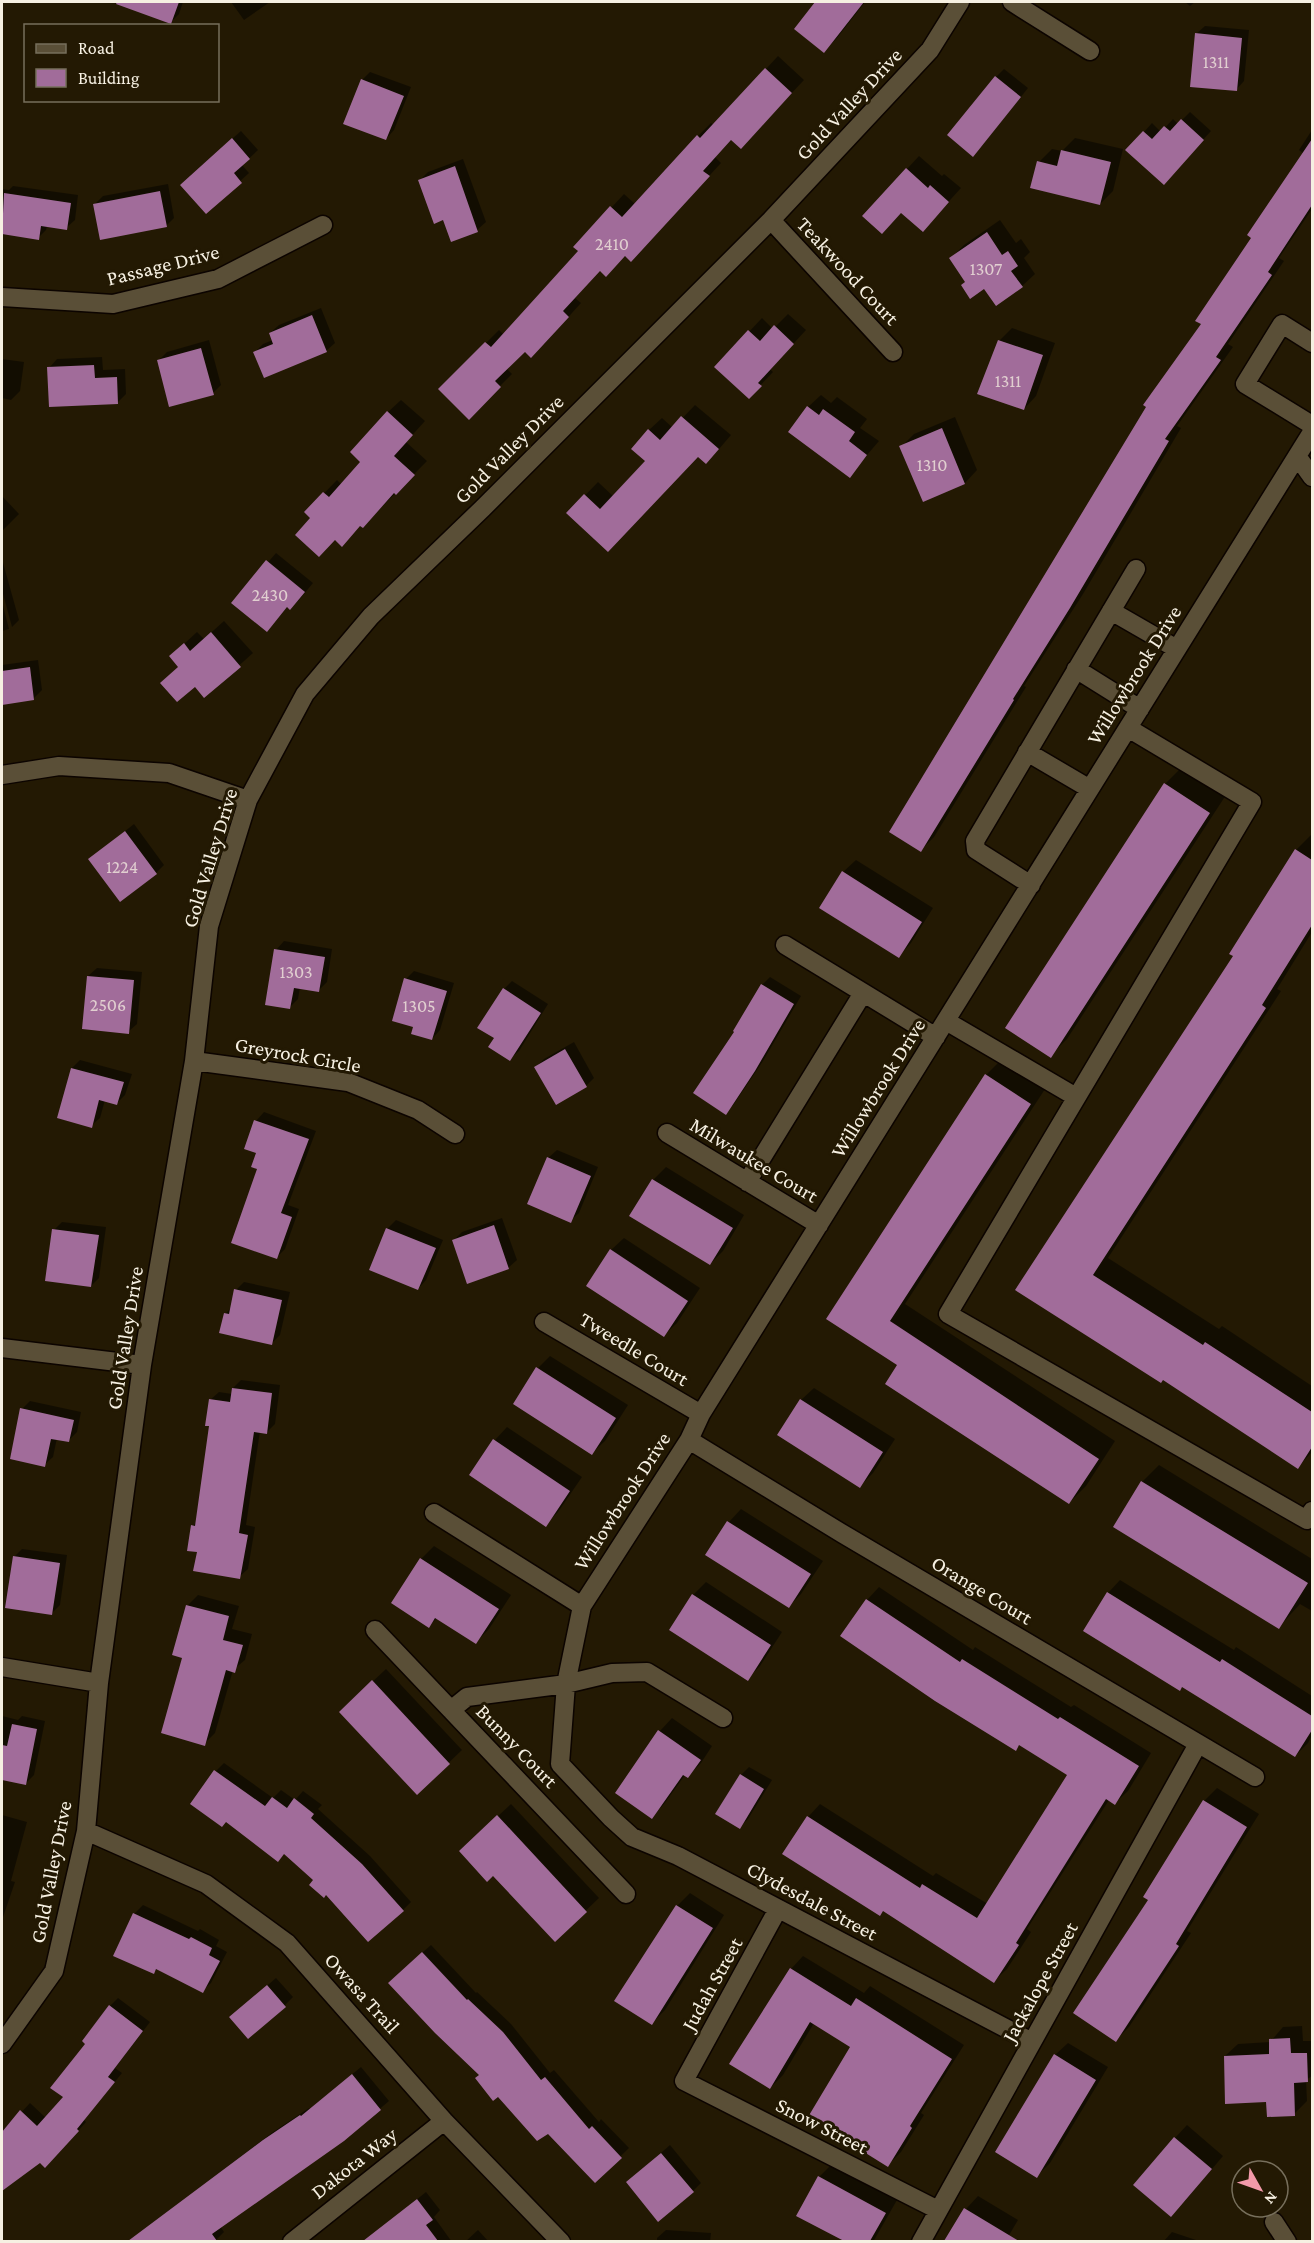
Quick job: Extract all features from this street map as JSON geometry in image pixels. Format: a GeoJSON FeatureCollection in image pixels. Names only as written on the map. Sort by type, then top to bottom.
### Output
{"type":"FeatureCollection","features":[{"type":"Feature","properties":{"kind":"street","name":"Gold Valley Drive"},"geometry":{"type":"LineString","coordinates":[[2,2044],[54,1971],[86,1831],[99,1683],[142,1365],[194,1061],[210,926],[248,800],[305,694],[371,616],[483,508],[771,220],[930,50],[960,2]]}},
{"type":"Feature","properties":{"kind":"street"},"geometry":{"type":"LineString","coordinates":[[1012,2],[1090,51]]}},
{"type":"Feature","properties":{"kind":"street","name":"Teakwood Court"},"geometry":{"type":"LineString","coordinates":[[771,220],[893,352]]}},
{"type":"Feature","properties":{"kind":"street","name":"Passage Drive"},"geometry":{"type":"LineString","coordinates":[[2,297],[113,304],[218,279],[323,225]]}},
{"type":"Feature","properties":{"kind":"street"},"geometry":{"type":"LineString","coordinates":[[1312,343],[1282,324],[1245,384],[1312,425]]}},
{"type":"Feature","properties":{"kind":"street","name":"Willowbrook Drive"},"geometry":{"type":"LineString","coordinates":[[581,1786],[560,1764],[566,1684],[582,1606],[688,1440],[701,1414],[1312,432]]}},
{"type":"Feature","properties":{"kind":"street"},"geometry":{"type":"LineString","coordinates":[[1297,456],[1312,477]]}},
{"type":"Feature","properties":{"kind":"street"},"geometry":{"type":"LineString","coordinates":[[1031,885],[976,850],[975,841],[1136,569]]}},
{"type":"Feature","properties":{"kind":"street"},"geometry":{"type":"LineString","coordinates":[[1111,611],[1177,649]]}},
{"type":"Feature","properties":{"kind":"street"},"geometry":{"type":"LineString","coordinates":[[1076,669],[1140,709]]}},
{"type":"Feature","properties":{"kind":"street"},"geometry":{"type":"LineString","coordinates":[[1128,728],[1252,802],[948,1314],[1306,1520],[1312,1511]]}},
{"type":"Feature","properties":{"kind":"street"},"geometry":{"type":"LineString","coordinates":[[1027,752],[1090,789]]}},
{"type":"Feature","properties":{"kind":"street"},"geometry":{"type":"LineString","coordinates":[[2,775],[59,766],[169,773],[248,800]]}},
{"type":"Feature","properties":{"kind":"street"},"geometry":{"type":"LineString","coordinates":[[785,945],[936,1037]]}},
{"type":"Feature","properties":{"kind":"street"},"geometry":{"type":"LineString","coordinates":[[747,1182],[863,993]]}},
{"type":"Feature","properties":{"kind":"street"},"geometry":{"type":"LineString","coordinates":[[946,1021],[1076,1097]]}},
{"type":"Feature","properties":{"kind":"street","name":"Greyrock Circle"},"geometry":{"type":"LineString","coordinates":[[194,1061],[348,1082],[418,1110],[455,1134]]}},
{"type":"Feature","properties":{"kind":"street","name":"Milwaukee Court"},"geometry":{"type":"LineString","coordinates":[[667,1133],[819,1225]]}},
{"type":"Feature","properties":{"kind":"street","name":"Tweedle Court"},"geometry":{"type":"LineString","coordinates":[[544,1322],[701,1414]]}},
{"type":"Feature","properties":{"kind":"street"},"geometry":{"type":"LineString","coordinates":[[2,1348],[142,1365]]}},
{"type":"Feature","properties":{"kind":"street","name":"Orange Court"},"geometry":{"type":"LineString","coordinates":[[688,1440],[1255,1777]]}},
{"type":"Feature","properties":{"kind":"street"},"geometry":{"type":"LineString","coordinates":[[434,1513],[582,1606]]}},
{"type":"Feature","properties":{"kind":"street","name":"Bunny Court"},"geometry":{"type":"LineString","coordinates":[[375,1630],[626,1894]]}},
{"type":"Feature","properties":{"kind":"street"},"geometry":{"type":"LineString","coordinates":[[2,1667],[99,1683]]}},
{"type":"Feature","properties":{"kind":"street"},"geometry":{"type":"LineString","coordinates":[[451,1710],[467,1697],[566,1684],[612,1673],[647,1672],[723,1718]]}},
{"type":"Feature","properties":{"kind":"street","name":"Jackalope Street"},"geometry":{"type":"LineString","coordinates":[[921,2241],[1198,1744]]}},
{"type":"Feature","properties":{"kind":"street","name":"Clydesdale Street"},"geometry":{"type":"LineString","coordinates":[[581,1786],[632,1837],[678,1856],[1032,2042]]}},
{"type":"Feature","properties":{"kind":"street","name":"Owasa Trail"},"geometry":{"type":"LineString","coordinates":[[86,1831],[206,1884],[287,1943],[444,2121],[561,2241]]}},
{"type":"Feature","properties":{"kind":"street","name":"Judah Street"},"geometry":{"type":"LineString","coordinates":[[684,2081],[778,1909]]}},
{"type":"Feature","properties":{"kind":"street","name":"Snow Street"},"geometry":{"type":"LineString","coordinates":[[684,2081],[938,2210]]}},
{"type":"Feature","properties":{"kind":"street","name":"Dakota Way"},"geometry":{"type":"LineString","coordinates":[[292,2241],[444,2121]]}},
{"type":"Feature","properties":{"kind":"street"},"geometry":{"type":"LineString","coordinates":[[1274,2222],[1287,2241]]}},
{"type":"Feature","properties":{"kind":"building"},"geometry":{"type":"Polygon","coordinates":[[[117,2],[179,2],[171,24],[116,4],[117,2]]]}},
{"type":"Feature","properties":{"kind":"building"},"geometry":{"type":"Polygon","coordinates":[[[815,2],[864,2],[824,53],[794,29],[815,2]]]}},
{"type":"Feature","properties":{"kind":"building"},"geometry":{"type":"Polygon","coordinates":[[[1195,33],[1242,38],[1237,91],[1190,87],[1195,33]]]}},
{"type":"Feature","properties":{"kind":"building"},"geometry":{"type":"Polygon","coordinates":[[[765,68],[792,93],[741,149],[731,140],[703,171],[710,176],[631,262],[625,256],[606,277],[600,271],[563,311],[569,317],[531,358],[525,352],[495,381],[501,387],[469,420],[438,389],[485,342],[491,347],[578,251],[573,247],[610,206],[622,217],[697,135],[700,138],[765,68]]]}},
{"type":"Feature","properties":{"kind":"building"},"geometry":{"type":"Polygon","coordinates":[[[995,76],[1021,97],[973,157],[947,135],[995,76]]]}},
{"type":"Feature","properties":{"kind":"building"},"geometry":{"type":"Polygon","coordinates":[[[361,79],[404,96],[386,140],[343,124],[361,79]]]}},
{"type":"Feature","properties":{"kind":"building"},"geometry":{"type":"Polygon","coordinates":[[[1181,119],[1204,140],[1164,185],[1125,150],[1143,131],[1152,139],[1164,126],[1170,131],[1181,119]]]}},
{"type":"Feature","properties":{"kind":"building"},"geometry":{"type":"Polygon","coordinates":[[[232,138],[250,159],[234,173],[242,183],[206,214],[180,185],[232,138]]]}},
{"type":"Feature","properties":{"kind":"building"},"geometry":{"type":"Polygon","coordinates":[[[1312,139],[1312,205],[1268,272],[1272,275],[1216,357],[1221,360],[1165,439],[1169,441],[921,852],[889,832],[1146,407],[1143,405],[1201,324],[1195,321],[1251,238],[1247,235],[1312,139]]]}},
{"type":"Feature","properties":{"kind":"building"},"geometry":{"type":"Polygon","coordinates":[[[1061,150],[1111,162],[1100,205],[1030,188],[1037,161],[1057,166],[1061,150]]]}},
{"type":"Feature","properties":{"kind":"building"},"geometry":{"type":"Polygon","coordinates":[[[455,166],[478,232],[451,242],[443,220],[434,224],[418,180],[455,166]]]}},
{"type":"Feature","properties":{"kind":"building"},"geometry":{"type":"Polygon","coordinates":[[[906,168],[928,188],[930,185],[949,202],[923,232],[901,213],[882,234],[862,216],[906,168]]]}},
{"type":"Feature","properties":{"kind":"building"},"geometry":{"type":"Polygon","coordinates":[[[160,191],[167,227],[100,240],[93,204],[160,191]]]}},
{"type":"Feature","properties":{"kind":"building"},"geometry":{"type":"Polygon","coordinates":[[[4,193],[71,203],[67,230],[41,226],[39,240],[2,234],[4,193]]]}},
{"type":"Feature","properties":{"kind":"building"},"geometry":{"type":"Polygon","coordinates":[[[987,232],[1002,255],[1008,251],[1018,266],[1011,271],[1023,287],[996,306],[984,289],[970,299],[961,285],[965,282],[949,258],[987,232]]]}},
{"type":"Feature","properties":{"kind":"building"},"geometry":{"type":"Polygon","coordinates":[[[312,315],[327,352],[264,378],[253,352],[273,344],[269,333],[312,315]]]}},
{"type":"Feature","properties":{"kind":"building"},"geometry":{"type":"Polygon","coordinates":[[[774,325],[794,344],[758,383],[762,386],[749,399],[714,367],[748,330],[760,341],[774,325]]]}},
{"type":"Feature","properties":{"kind":"building"},"geometry":{"type":"Polygon","coordinates":[[[998,340],[1043,355],[1024,410],[977,394],[998,340]]]}},
{"type":"Feature","properties":{"kind":"building"},"geometry":{"type":"Polygon","coordinates":[[[201,348],[214,395],[169,407],[157,360],[201,348]]]}},
{"type":"Feature","properties":{"kind":"building"},"geometry":{"type":"Polygon","coordinates":[[[94,365],[95,378],[117,377],[118,404],[49,407],[47,367],[94,365]]]}},
{"type":"Feature","properties":{"kind":"building"},"geometry":{"type":"Polygon","coordinates":[[[807,406],[819,415],[823,409],[855,432],[849,441],[867,455],[850,478],[788,432],[807,406]]]}},
{"type":"Feature","properties":{"kind":"building"},"geometry":{"type":"Polygon","coordinates":[[[387,411],[413,435],[394,456],[415,475],[396,495],[394,493],[363,528],[360,526],[342,547],[335,540],[319,557],[295,535],[310,518],[304,512],[323,492],[329,497],[360,462],[350,452],[387,411]]]}},
{"type":"Feature","properties":{"kind":"building"},"geometry":{"type":"Polygon","coordinates":[[[681,416],[719,449],[706,464],[698,457],[608,552],[566,513],[584,494],[600,509],[645,461],[631,449],[648,429],[660,440],[681,416]]]}},
{"type":"Feature","properties":{"kind":"building"},"geometry":{"type":"Polygon","coordinates":[[[942,428],[965,484],[923,502],[899,446],[942,428]]]}},
{"type":"Feature","properties":{"kind":"building"},"geometry":{"type":"Polygon","coordinates":[[[266,560],[305,592],[290,610],[287,607],[267,632],[231,603],[266,560]]]}},
{"type":"Feature","properties":{"kind":"building"},"geometry":{"type":"Polygon","coordinates":[[[211,632],[241,667],[204,698],[195,687],[177,702],[160,683],[178,667],[169,656],[184,643],[190,651],[211,632]]]}},
{"type":"Feature","properties":{"kind":"building"},"geometry":{"type":"Polygon","coordinates":[[[30,667],[34,700],[2,705],[2,671],[30,667]]]}},
{"type":"Feature","properties":{"kind":"building"},"geometry":{"type":"Polygon","coordinates":[[[1164,783],[1210,813],[1051,1058],[1005,1028],[1164,783]]]}},
{"type":"Feature","properties":{"kind":"building"},"geometry":{"type":"Polygon","coordinates":[[[125,831],[157,874],[120,902],[88,859],[125,831]]]}},
{"type":"Feature","properties":{"kind":"building"},"geometry":{"type":"Polygon","coordinates":[[[1295,849],[1312,860],[1312,925],[1262,1005],[1266,1008],[1093,1275],[1203,1345],[1205,1342],[1312,1412],[1312,1447],[1298,1469],[1163,1380],[1161,1383],[1015,1290],[1233,956],[1229,954],[1295,849]]]}},
{"type":"Feature","properties":{"kind":"building"},"geometry":{"type":"Polygon","coordinates":[[[842,871],[922,922],[899,958],[819,908],[842,871]]]}},
{"type":"Feature","properties":{"kind":"building"},"geometry":{"type":"Polygon","coordinates":[[[274,949],[325,957],[319,992],[294,988],[290,1009],[265,1005],[274,949]]]}},
{"type":"Feature","properties":{"kind":"building"},"geometry":{"type":"Polygon","coordinates":[[[87,976],[134,980],[129,1034],[82,1029],[87,976]]]}},
{"type":"Feature","properties":{"kind":"building"},"geometry":{"type":"Polygon","coordinates":[[[404,978],[447,991],[432,1040],[411,1034],[413,1027],[392,1021],[404,978]]]}},
{"type":"Feature","properties":{"kind":"building"},"geometry":{"type":"Polygon","coordinates":[[[761,984],[794,1004],[726,1115],[693,1093],[734,1032],[761,984]]]}},
{"type":"Feature","properties":{"kind":"building"},"geometry":{"type":"Polygon","coordinates":[[[503,988],[541,1013],[510,1061],[488,1047],[494,1038],[477,1028],[503,988]]]}},
{"type":"Feature","properties":{"kind":"building"},"geometry":{"type":"Polygon","coordinates":[[[565,1049],[587,1087],[556,1105],[534,1067],[565,1049]]]}},
{"type":"Feature","properties":{"kind":"building"},"geometry":{"type":"Polygon","coordinates":[[[71,1068],[124,1082],[117,1105],[99,1100],[92,1128],[57,1118],[71,1068]]]}},
{"type":"Feature","properties":{"kind":"building"},"geometry":{"type":"Polygon","coordinates":[[[985,1074],[1031,1104],[890,1321],[1099,1459],[1069,1504],[885,1384],[897,1365],[826,1319],[985,1074]]]}},
{"type":"Feature","properties":{"kind":"building"},"geometry":{"type":"Polygon","coordinates":[[[254,1120],[309,1139],[281,1213],[292,1217],[277,1259],[231,1243],[257,1169],[251,1167],[256,1153],[244,1149],[254,1120]]]}},
{"type":"Feature","properties":{"kind":"building"},"geometry":{"type":"Polygon","coordinates":[[[547,1157],[591,1176],[571,1223],[527,1204],[547,1157]]]}},
{"type":"Feature","properties":{"kind":"building"},"geometry":{"type":"Polygon","coordinates":[[[652,1179],[733,1228],[710,1265],[629,1216],[652,1179]]]}},
{"type":"Feature","properties":{"kind":"building"},"geometry":{"type":"Polygon","coordinates":[[[494,1225],[509,1269],[467,1284],[452,1240],[494,1225]]]}},
{"type":"Feature","properties":{"kind":"building"},"geometry":{"type":"Polygon","coordinates":[[[386,1228],[436,1248],[418,1290],[369,1270],[386,1228]]]}},
{"type":"Feature","properties":{"kind":"building"},"geometry":{"type":"Polygon","coordinates":[[[52,1229],[99,1235],[91,1287],[45,1281],[52,1229]]]}},
{"type":"Feature","properties":{"kind":"building"},"geometry":{"type":"Polygon","coordinates":[[[610,1249],[688,1301],[664,1337],[586,1286],[610,1249]]]}},
{"type":"Feature","properties":{"kind":"building"},"geometry":{"type":"Polygon","coordinates":[[[234,1289],[282,1300],[272,1345],[219,1333],[224,1313],[229,1314],[234,1289]]]}},
{"type":"Feature","properties":{"kind":"building"},"geometry":{"type":"Polygon","coordinates":[[[536,1367],[616,1418],[592,1455],[513,1404],[536,1367]]]}},
{"type":"Feature","properties":{"kind":"building"},"geometry":{"type":"Polygon","coordinates":[[[232,1388],[272,1393],[267,1434],[254,1432],[239,1533],[248,1535],[240,1579],[193,1571],[197,1552],[187,1551],[191,1525],[195,1526],[209,1426],[205,1426],[209,1399],[230,1402],[232,1388]]]}},
{"type":"Feature","properties":{"kind":"building"},"geometry":{"type":"Polygon","coordinates":[[[800,1399],[883,1452],[860,1488],[777,1435],[800,1399]]]}},
{"type":"Feature","properties":{"kind":"building"},"geometry":{"type":"Polygon","coordinates":[[[20,1408],[74,1420],[69,1442],[51,1439],[45,1467],[10,1459],[20,1408]]]}},
{"type":"Feature","properties":{"kind":"building"},"geometry":{"type":"Polygon","coordinates":[[[493,1439],[570,1491],[546,1527],[469,1475],[493,1439]]]}},
{"type":"Feature","properties":{"kind":"building"},"geometry":{"type":"Polygon","coordinates":[[[1141,1481],[1308,1583],[1279,1629],[1113,1527],[1141,1481]]]}},
{"type":"Feature","properties":{"kind":"building"},"geometry":{"type":"Polygon","coordinates":[[[727,1521],[811,1574],[789,1608],[705,1555],[727,1521]]]}},
{"type":"Feature","properties":{"kind":"building"},"geometry":{"type":"Polygon","coordinates":[[[13,1556],[60,1563],[52,1615],[5,1608],[13,1556]]]}},
{"type":"Feature","properties":{"kind":"building"},"geometry":{"type":"Polygon","coordinates":[[[420,1558],[499,1609],[476,1644],[435,1618],[429,1628],[391,1603],[420,1558]]]}},
{"type":"Feature","properties":{"kind":"building"},"geometry":{"type":"Polygon","coordinates":[[[1107,1592],[1220,1662],[1222,1659],[1312,1716],[1312,1730],[1295,1757],[1182,1687],[1180,1691],[1083,1631],[1107,1592]]]}},
{"type":"Feature","properties":{"kind":"building"},"geometry":{"type":"Polygon","coordinates":[[[692,1594],[771,1645],[748,1681],[669,1630],[692,1594]]]}},
{"type":"Feature","properties":{"kind":"building"},"geometry":{"type":"Polygon","coordinates":[[[866,1599],[960,1662],[962,1659],[1139,1766],[1115,1805],[1106,1799],[1016,1943],[1019,1945],[994,1983],[883,1911],[880,1916],[782,1854],[807,1816],[920,1888],[922,1884],[977,1918],[1067,1775],[1019,1745],[1016,1751],[935,1701],[840,1636],[866,1599]]]}},
{"type":"Feature","properties":{"kind":"building"},"geometry":{"type":"Polygon","coordinates":[[[186,1605],[229,1616],[223,1640],[243,1645],[235,1673],[226,1670],[205,1746],[161,1733],[182,1658],[172,1655],[186,1605]]]}},
{"type":"Feature","properties":{"kind":"building"},"geometry":{"type":"Polygon","coordinates":[[[372,1680],[450,1764],[417,1795],[339,1712],[372,1680]]]}},
{"type":"Feature","properties":{"kind":"building"},"geometry":{"type":"Polygon","coordinates":[[[12,1724],[37,1729],[26,1785],[2,1780],[2,1745],[7,1746],[12,1724]]]}},
{"type":"Feature","properties":{"kind":"building"},"geometry":{"type":"Polygon","coordinates":[[[658,1730],[701,1760],[688,1778],[683,1775],[652,1819],[615,1793],[658,1730]]]}},
{"type":"Feature","properties":{"kind":"building"},"geometry":{"type":"Polygon","coordinates":[[[214,1770],[265,1806],[272,1797],[287,1808],[294,1798],[314,1814],[311,1818],[362,1864],[404,1911],[368,1942],[326,1895],[324,1898],[309,1885],[313,1880],[284,1854],[278,1862],[226,1822],[222,1827],[190,1804],[214,1770]]]}},
{"type":"Feature","properties":{"kind":"building"},"geometry":{"type":"Polygon","coordinates":[[[740,1774],[764,1789],[740,1829],[715,1814],[740,1774]]]}},
{"type":"Feature","properties":{"kind":"building"},"geometry":{"type":"Polygon","coordinates":[[[1203,1800],[1247,1827],[1176,1944],[1179,1946],[1116,2042],[1073,2013],[1148,1900],[1143,1897],[1203,1800]]]}},
{"type":"Feature","properties":{"kind":"building"},"geometry":{"type":"Polygon","coordinates":[[[497,1815],[587,1912],[555,1942],[493,1876],[487,1882],[459,1851],[497,1815]]]}},
{"type":"Feature","properties":{"kind":"building"},"geometry":{"type":"Polygon","coordinates":[[[676,1905],[713,1928],[652,2025],[614,2001],[676,1905]]]}},
{"type":"Feature","properties":{"kind":"building"},"geometry":{"type":"Polygon","coordinates":[[[133,1913],[212,1948],[209,1955],[220,1961],[203,1993],[156,1969],[154,1974],[113,1956],[133,1913]]]}},
{"type":"Feature","properties":{"kind":"building"},"geometry":{"type":"Polygon","coordinates":[[[422,1952],[467,2000],[503,2032],[541,2080],[545,2077],[589,2129],[592,2126],[622,2158],[595,2183],[548,2134],[537,2141],[498,2097],[493,2101],[475,2078],[479,2075],[388,1983],[422,1952]]]}},
{"type":"Feature","properties":{"kind":"building"},"geometry":{"type":"Polygon","coordinates":[[[790,1968],[851,2006],[856,1998],[952,2059],[910,2126],[912,2128],[888,2167],[808,2117],[850,2047],[810,2022],[770,2089],[729,2064],[790,1968]]]}},
{"type":"Feature","properties":{"kind":"building"},"geometry":{"type":"Polygon","coordinates":[[[267,1985],[286,2007],[248,2039],[229,2017],[267,1985]]]}},
{"type":"Feature","properties":{"kind":"building"},"geometry":{"type":"Polygon","coordinates":[[[109,2005],[143,2031],[108,2077],[115,2082],[77,2129],[79,2131],[45,2168],[40,2163],[2,2191],[2,2132],[20,2110],[37,2126],[63,2097],[50,2088],[85,2044],[82,2041],[109,2005]]]}},
{"type":"Feature","properties":{"kind":"building"},"geometry":{"type":"Polygon","coordinates":[[[1290,2038],[1291,2053],[1307,2053],[1308,2082],[1294,2083],[1295,2116],[1267,2117],[1266,2102],[1225,2104],[1224,2056],[1269,2054],[1269,2039],[1290,2038]]]}},
{"type":"Feature","properties":{"kind":"building"},"geometry":{"type":"Polygon","coordinates":[[[1054,2054],[1096,2080],[1037,2178],[995,2152],[1054,2054]]]}},
{"type":"Feature","properties":{"kind":"building"},"geometry":{"type":"Polygon","coordinates":[[[352,2074],[381,2110],[344,2141],[212,2234],[217,2241],[128,2241],[263,2140],[301,2116],[352,2074]]]}},
{"type":"Feature","properties":{"kind":"building"},"geometry":{"type":"Polygon","coordinates":[[[1174,2137],[1212,2169],[1171,2217],[1133,2185],[1174,2137]]]}},
{"type":"Feature","properties":{"kind":"building"},"geometry":{"type":"Polygon","coordinates":[[[661,2153],[694,2192],[658,2222],[626,2182],[661,2153]]]}},
{"type":"Feature","properties":{"kind":"building"},"geometry":{"type":"Polygon","coordinates":[[[818,2176],[886,2213],[870,2241],[844,2241],[796,2216],[818,2176]]]}},
{"type":"Feature","properties":{"kind":"building"},"geometry":{"type":"Polygon","coordinates":[[[417,2199],[433,2220],[426,2225],[438,2241],[363,2241],[417,2199]]]}},
{"type":"Feature","properties":{"kind":"building"},"geometry":{"type":"Polygon","coordinates":[[[964,2208],[1019,2241],[944,2241],[964,2208]]]}}]}
